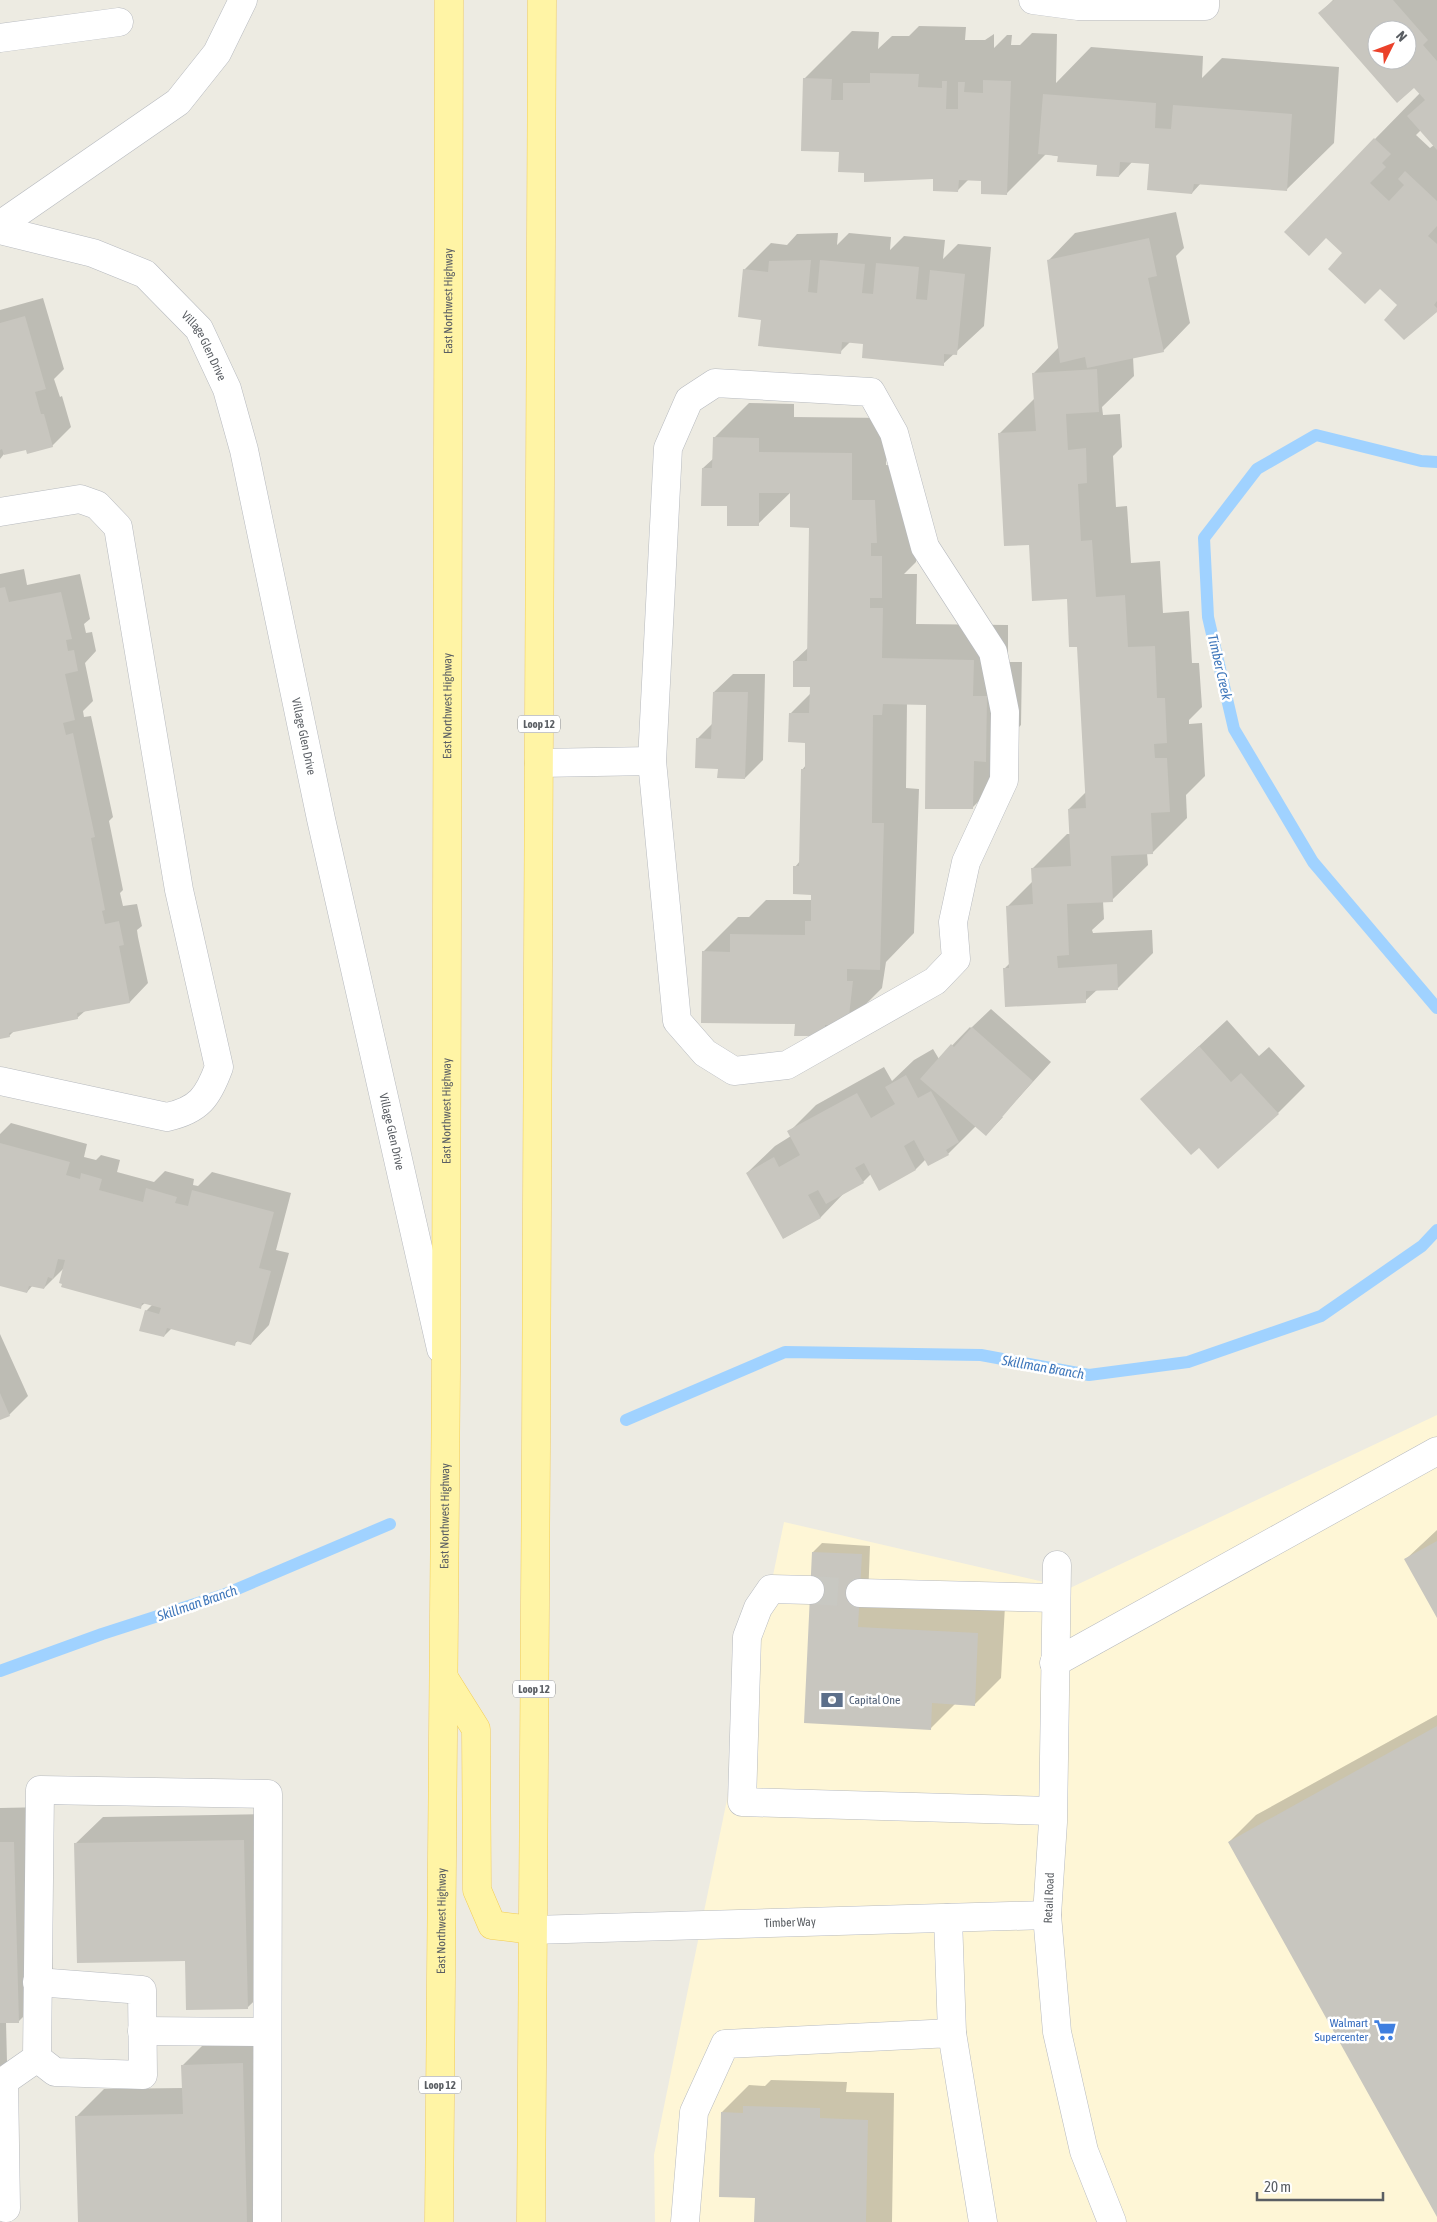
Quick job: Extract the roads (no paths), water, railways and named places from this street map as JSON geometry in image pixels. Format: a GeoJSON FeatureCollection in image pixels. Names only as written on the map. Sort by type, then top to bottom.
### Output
{"type":"FeatureCollection","features":[{"type":"Feature","properties":{"kind":"main road","name":"East Northwest Highway"},"geometry":{"type":"LineString","coordinates":[[439,2222],[446,1372],[449,0]]}},
{"type":"Feature","properties":{"kind":"main road","name":"Loop 12"},"geometry":{"type":"LineString","coordinates":[[531,2222],[542,0]]}},
{"type":"Feature","properties":{"kind":"main road"},"geometry":{"type":"LineString","coordinates":[[444,1678],[476,1729],[477,1890],[492,1925],[532,1930]]}},
{"type":"Feature","properties":{"kind":"street"},"geometry":{"type":"LineString","coordinates":[[0,225],[178,102],[217,53],[243,0]]}},
{"type":"Feature","properties":{"kind":"street"},"geometry":{"type":"LineString","coordinates":[[1033,0],[1088,6],[1205,6],[1205,0]]}},
{"type":"Feature","properties":{"kind":"street"},"geometry":{"type":"LineString","coordinates":[[0,38],[119,22]]}},
{"type":"Feature","properties":{"kind":"street","name":"Village Glen Drive"},"geometry":{"type":"LineString","coordinates":[[0,230],[93,253],[145,274],[199,329],[227,389],[244,450],[321,820],[446,1372]]}},
{"type":"Feature","properties":{"kind":"street"},"geometry":{"type":"LineString","coordinates":[[715,383],[871,392],[894,433],[925,547],[993,652],[1005,712],[1004,780],[966,862],[953,922],[956,959],[935,981],[787,1065],[734,1071],[705,1053],[677,1021],[652,761],[668,448],[689,400],[715,383]]}},
{"type":"Feature","properties":{"kind":"street"},"geometry":{"type":"LineString","coordinates":[[0,512],[80,499],[97,505],[118,527],[179,890],[219,1067],[213,1083],[201,1103],[185,1113],[167,1117],[0,1080]]}},
{"type":"Feature","properties":{"kind":"street"},"geometry":{"type":"LineString","coordinates":[[539,763],[652,761]]}},
{"type":"Feature","properties":{"kind":"street"},"geometry":{"type":"LineString","coordinates":[[1054,1663],[1437,1450]]}},
{"type":"Feature","properties":{"kind":"street","name":"Retail Road"},"geometry":{"type":"LineString","coordinates":[[1057,1565],[1052,1811],[1047,1916],[1057,2032],[1084,2151],[1112,2222]]}},
{"type":"Feature","properties":{"kind":"street"},"geometry":{"type":"LineString","coordinates":[[810,1590],[771,1589],[758,1608],[747,1637],[742,1802],[1052,1811]]}},
{"type":"Feature","properties":{"kind":"street"},"geometry":{"type":"LineString","coordinates":[[860,1593],[1056,1598]]}},
{"type":"Feature","properties":{"kind":"street"},"geometry":{"type":"LineString","coordinates":[[36,2058],[40,1790],[268,1794],[267,2222]]}},
{"type":"Feature","properties":{"kind":"street","name":"Timber Way"},"geometry":{"type":"LineString","coordinates":[[532,1930],[1047,1916]]}},
{"type":"Feature","properties":{"kind":"street"},"geometry":{"type":"LineString","coordinates":[[948,1918],[952,2033],[983,2222]]}},
{"type":"Feature","properties":{"kind":"street"},"geometry":{"type":"LineString","coordinates":[[36,2058],[55,2072],[143,2075],[142,1990],[37,1982]]}},
{"type":"Feature","properties":{"kind":"street"},"geometry":{"type":"LineString","coordinates":[[142,2031],[267,2032]]}},
{"type":"Feature","properties":{"kind":"street"},"geometry":{"type":"LineString","coordinates":[[686,2222],[694,2112],[725,2044],[952,2033]]}},
{"type":"Feature","properties":{"kind":"street"},"geometry":{"type":"LineString","coordinates":[[6,2208],[4,2081],[36,2058]]}},
{"type":"Feature","properties":{"kind":"waterway","name":"Timber Creek"},"geometry":{"type":"LineString","coordinates":[[1437,462],[1421,461],[1316,435],[1257,469],[1204,538],[1208,617],[1234,729],[1313,862],[1437,1008]]}},
{"type":"Feature","properties":{"kind":"waterway","name":"Skillman Branch"},"geometry":{"type":"LineString","coordinates":[[626,1420],[785,1352],[981,1355],[1089,1375],[1188,1362],[1321,1316],[1422,1246],[1437,1230]]}},
{"type":"Feature","properties":{"kind":"waterway","name":"Skillman Branch"},"geometry":{"type":"LineString","coordinates":[[0,1671],[102,1634],[223,1595],[390,1524]]}},
{"type":"Feature","properties":{"kind":"tunnel"},"geometry":{"type":"LineString","coordinates":[[810,1590],[860,1593]]}},
{"type":"Feature","properties":{"kind":"place","name":"Capital One"},"geometry":{"type":"Point","coordinates":[832,1700]}},
{"type":"Feature","properties":{"kind":"place","name":"Walmart Supercenter"},"geometry":{"type":"Point","coordinates":[1385,2030]}}]}
